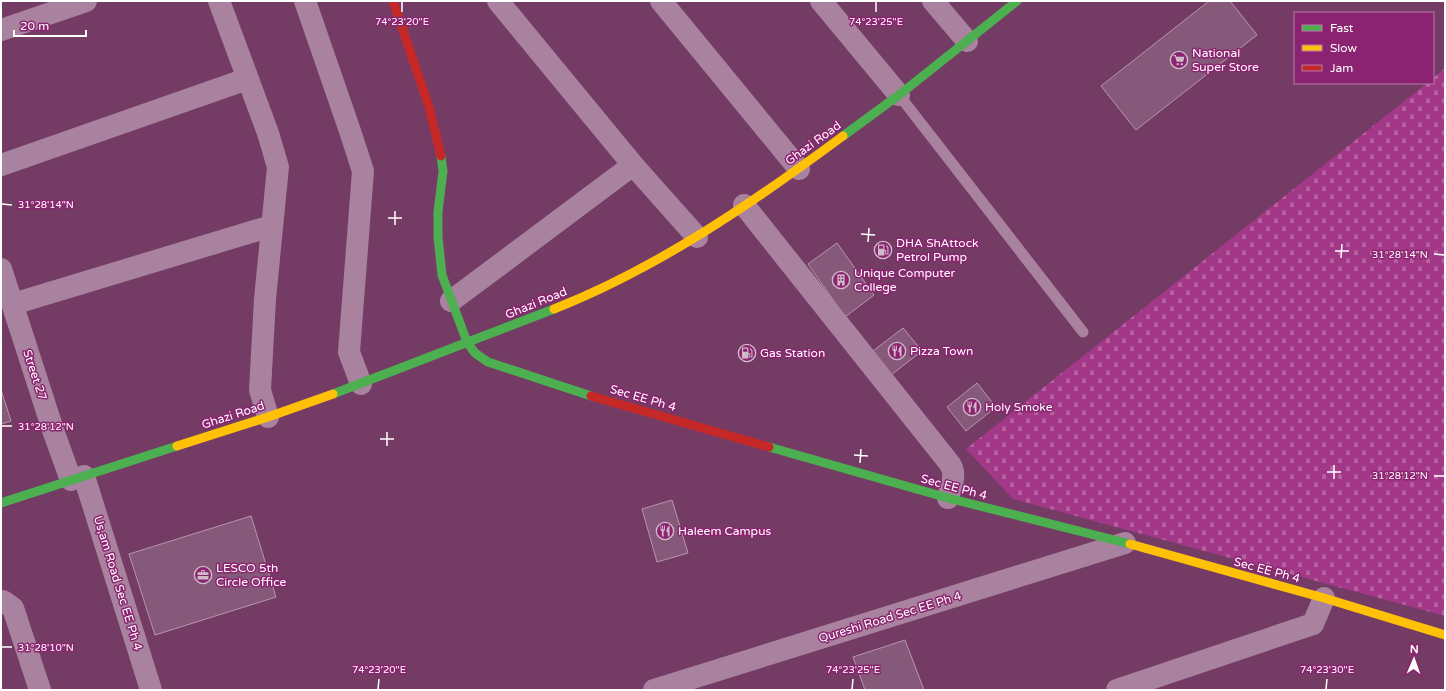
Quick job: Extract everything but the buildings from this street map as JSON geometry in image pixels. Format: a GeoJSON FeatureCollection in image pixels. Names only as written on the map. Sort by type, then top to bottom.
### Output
{"type":"FeatureCollection","features":[{"type":"Feature","properties":{"kind":"street"},"geometry":{"type":"LineString","coordinates":[[1,30],[86,1]]}},
{"type":"Feature","properties":{"kind":"street"},"geometry":{"type":"LineString","coordinates":[[219,1],[268,133],[278,166],[265,299],[260,390],[268,417]]}},
{"type":"Feature","properties":{"kind":"street"},"geometry":{"type":"LineString","coordinates":[[305,1],[363,171],[349,352],[361,384]]}},
{"type":"Feature","properties":{"kind":"street"},"geometry":{"type":"LineString","coordinates":[[392,1],[429,107],[439,147],[442,172],[438,212],[439,256],[442,275],[467,342]]}},
{"type":"Feature","properties":{"kind":"street"},"geometry":{"type":"LineString","coordinates":[[661,1],[799,169]]}},
{"type":"Feature","properties":{"kind":"street"},"geometry":{"type":"LineString","coordinates":[[822,1],[899,95]]}},
{"type":"Feature","properties":{"kind":"street"},"geometry":{"type":"LineString","coordinates":[[933,1],[967,41]]}},
{"type":"Feature","properties":{"kind":"street","name":"Ghazi Road"},"geometry":{"type":"LineString","coordinates":[[1,503],[268,417],[361,384],[467,342],[513,326],[571,302],[645,266],[697,237],[799,169],[899,95],[1017,1]]}},
{"type":"Feature","properties":{"kind":"street"},"geometry":{"type":"LineString","coordinates":[[504,3],[633,165],[697,237]]}},
{"type":"Feature","properties":{"kind":"street"},"geometry":{"type":"LineString","coordinates":[[1,165],[247,79]]}},
{"type":"Feature","properties":{"kind":"street"},"geometry":{"type":"LineString","coordinates":[[451,301],[633,165]]}},
{"type":"Feature","properties":{"kind":"street"},"geometry":{"type":"LineString","coordinates":[[744,206],[950,464],[954,477],[948,498]]}},
{"type":"Feature","properties":{"kind":"street"},"geometry":{"type":"LineString","coordinates":[[13,304],[271,226]]}},
{"type":"Feature","properties":{"kind":"street","name":"Street 27"},"geometry":{"type":"LineString","coordinates":[[1,269],[54,433],[78,478]]}},
{"type":"Feature","properties":{"kind":"street","name":"Sec EE Ph 4"},"geometry":{"type":"LineString","coordinates":[[467,342],[475,353],[488,362],[583,394],[948,498],[1125,543],[1324,598],[1445,635]]}},
{"type":"Feature","properties":{"kind":"street","name":"Us,am Road Sec EE Ph 4"},"geometry":{"type":"LineString","coordinates":[[78,478],[151,690]]}},
{"type":"Feature","properties":{"kind":"street","name":"Qureshi Road Sec EE Ph 4"},"geometry":{"type":"LineString","coordinates":[[654,690],[1125,543]]}},
{"type":"Feature","properties":{"kind":"street"},"geometry":{"type":"LineString","coordinates":[[1117,690],[1314,624],[1324,598]]}},
{"type":"Feature","properties":{"kind":"street"},"geometry":{"type":"LineString","coordinates":[[1,601],[13,608],[40,690]]}},
{"type":"Feature","properties":{"kind":"lane"},"geometry":{"type":"LineString","coordinates":[[899,95],[1083,332]]}},
{"type":"Feature","properties":{"kind":"green space"},"geometry":{"type":"Polygon","coordinates":[[[1445,68],[1445,616],[1013,499],[966,449],[1426,84],[1434,84],[1434,77],[1445,68]]]}},
{"type":"Feature","properties":{"kind":"traffic: fast"},"geometry":{"type":"LineString","coordinates":[[843,136],[899,95],[1017,1]]}},
{"type":"Feature","properties":{"kind":"traffic: fast"},"geometry":{"type":"LineString","coordinates":[[441,156],[443,171],[438,212],[438,237],[442,275],[467,342],[475,353],[488,362],[591,396]]}},
{"type":"Feature","properties":{"kind":"traffic: fast"},"geometry":{"type":"LineString","coordinates":[[333,394],[554,309]]}},
{"type":"Feature","properties":{"kind":"traffic: fast"},"geometry":{"type":"LineString","coordinates":[[1,503],[177,446]]}},
{"type":"Feature","properties":{"kind":"traffic: fast"},"geometry":{"type":"LineString","coordinates":[[769,447],[948,498],[1130,544]]}},
{"type":"Feature","properties":{"kind":"traffic: slow"},"geometry":{"type":"LineString","coordinates":[[554,309],[593,293],[668,254],[740,209],[843,136]]}},
{"type":"Feature","properties":{"kind":"traffic: slow"},"geometry":{"type":"LineString","coordinates":[[177,446],[268,417],[333,394]]}},
{"type":"Feature","properties":{"kind":"traffic: slow"},"geometry":{"type":"LineString","coordinates":[[1130,544],[1324,598],[1445,635]]}},
{"type":"Feature","properties":{"kind":"traffic: jam"},"geometry":{"type":"LineString","coordinates":[[393,1],[429,107],[441,156]]}},
{"type":"Feature","properties":{"kind":"traffic: jam"},"geometry":{"type":"LineString","coordinates":[[591,396],[769,447]]}},
{"type":"Feature","properties":{"kind":"place","name":"National Super Store"},"geometry":{"type":"Point","coordinates":[1179,60]}},
{"type":"Feature","properties":{"kind":"place","name":"DHA ShAttock Petrol Pump"},"geometry":{"type":"Point","coordinates":[883,250]}},
{"type":"Feature","properties":{"kind":"place","name":"Unique Computer College"},"geometry":{"type":"Point","coordinates":[841,280]}},
{"type":"Feature","properties":{"kind":"place","name":"Pizza Town"},"geometry":{"type":"Point","coordinates":[897,351]}},
{"type":"Feature","properties":{"kind":"place","name":"Gas Station"},"geometry":{"type":"Point","coordinates":[747,353]}},
{"type":"Feature","properties":{"kind":"place","name":"Holy Smoke"},"geometry":{"type":"Point","coordinates":[972,407]}},
{"type":"Feature","properties":{"kind":"place","name":"Haleem Campus"},"geometry":{"type":"Point","coordinates":[665,531]}},
{"type":"Feature","properties":{"kind":"place","name":"LESCO 5th Circle Office"},"geometry":{"type":"Point","coordinates":[203,575]}}]}
